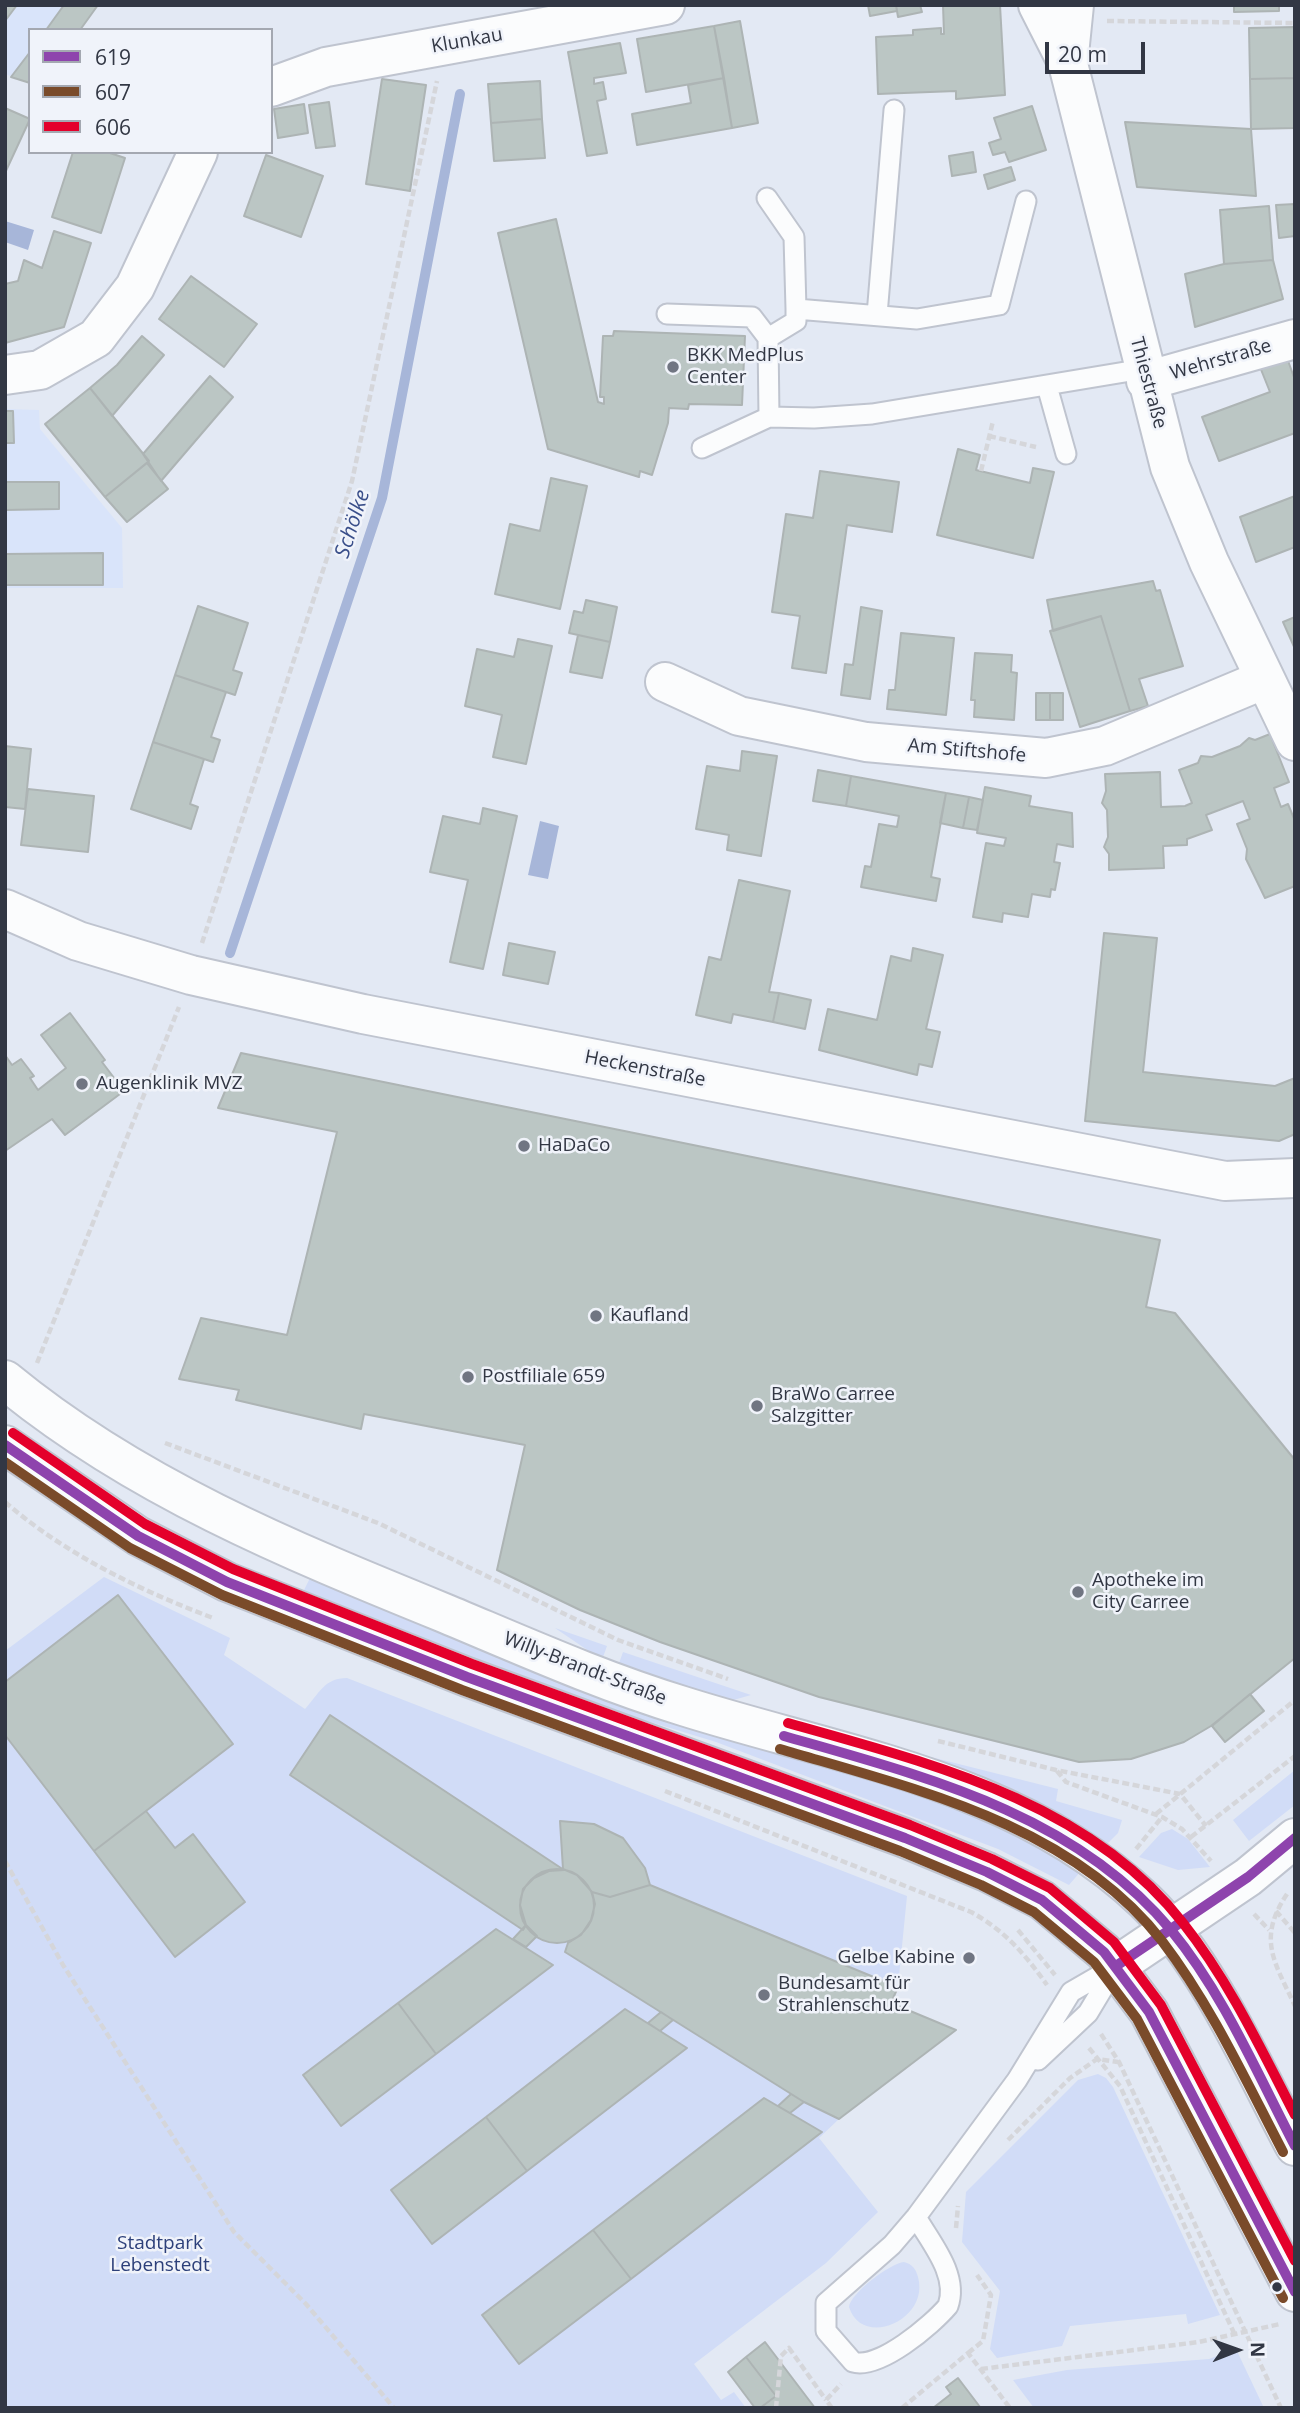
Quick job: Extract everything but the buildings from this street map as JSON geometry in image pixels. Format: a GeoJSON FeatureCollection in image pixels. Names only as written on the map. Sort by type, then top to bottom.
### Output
{"type":"FeatureCollection","features":[{"type":"Feature","properties":{"kind":"street","name":"Klunkau"},"geometry":{"type":"LineString","coordinates":[[273,86],[326,67],[467,29],[665,5]]}},
{"type":"Feature","properties":{"kind":"street","name":"Thiestraße"},"geometry":{"type":"LineString","coordinates":[[1061,10],[1068,64],[1170,467],[1209,562],[1295,741]]}},
{"type":"Feature","properties":{"kind":"street"},"geometry":{"type":"LineString","coordinates":[[5,375],[40,370],[96,338],[135,287],[197,154]]}},
{"type":"Feature","properties":{"kind":"street","name":"Wehrstraße"},"geometry":{"type":"LineString","coordinates":[[1145,375],[1295,339]]}},
{"type":"Feature","properties":{"kind":"street","name":"Am Stiftshofe"},"geometry":{"type":"LineString","coordinates":[[664,682],[738,716],[866,742],[1046,758],[1105,746],[1265,679]]}},
{"type":"Feature","properties":{"kind":"street","name":"Heckenstraße"},"geometry":{"type":"LineString","coordinates":[[5,909],[78,942],[191,975],[363,1014],[1225,1181],[1295,1178]]}},
{"type":"Feature","properties":{"kind":"street","name":"Willy-Brandt-Straße"},"geometry":{"type":"LineString","coordinates":[[5,1380],[80,1435],[159,1485],[327,1566],[589,1673],[681,1706],[954,1786],[1006,1808],[1101,1865],[1145,1901],[1171,1930],[1225,2015],[1295,2146]]}},
{"type":"Feature","properties":{"kind":"street"},"geometry":{"type":"LineString","coordinates":[[5,1445],[138,1536],[227,1582],[467,1677],[905,1838],[1015,1885],[1042,1900],[1089,1937],[1116,1966],[1162,2034],[1295,2292]]}},
{"type":"Feature","properties":{"kind":"street"},"geometry":{"type":"LineString","coordinates":[[1116,1966],[1248,1877],[1295,1838]]}},
{"type":"Feature","properties":{"kind":"lane"},"geometry":{"type":"LineString","coordinates":[[877,316],[894,110]]}},
{"type":"Feature","properties":{"kind":"lane"},"geometry":{"type":"LineString","coordinates":[[767,198],[794,237],[796,309],[796,321],[768,338]]}},
{"type":"Feature","properties":{"kind":"lane"},"geometry":{"type":"LineString","coordinates":[[796,309],[917,319],[999,305],[1026,201]]}},
{"type":"Feature","properties":{"kind":"lane"},"geometry":{"type":"LineString","coordinates":[[667,314],[752,317],[768,338],[769,417]]}},
{"type":"Feature","properties":{"kind":"lane"},"geometry":{"type":"LineString","coordinates":[[702,448],[769,417],[814,418],[872,414],[1047,386],[1145,375]]}},
{"type":"Feature","properties":{"kind":"lane"},"geometry":{"type":"LineString","coordinates":[[1047,386],[1066,454]]}},
{"type":"Feature","properties":{"kind":"lane"},"geometry":{"type":"LineString","coordinates":[[916,2217],[948,2276],[952,2296],[948,2306],[883,2358],[868,2364],[853,2362],[826,2331],[826,2303],[892,2245],[916,2217],[1017,2080],[1071,1992],[1116,1966]]}},
{"type":"Feature","properties":{"kind":"lane"},"geometry":{"type":"LineString","coordinates":[[1017,2080],[1087,2013],[1116,1966]]}},
{"type":"Feature","properties":{"kind":"path"},"geometry":{"type":"LineString","coordinates":[[1061,10],[1295,23]]}},
{"type":"Feature","properties":{"kind":"path"},"geometry":{"type":"LineString","coordinates":[[47,1370],[37,1364],[191,975],[352,481],[411,215],[467,29]]}},
{"type":"Feature","properties":{"kind":"path"},"geometry":{"type":"LineString","coordinates":[[981,471],[999,393]]}},
{"type":"Feature","properties":{"kind":"path"},"geometry":{"type":"LineString","coordinates":[[989,436],[1066,454]]}},
{"type":"Feature","properties":{"kind":"path"},"geometry":{"type":"LineString","coordinates":[[163,1442],[378,1523],[618,1640],[740,1682]]}},
{"type":"Feature","properties":{"kind":"path"},"geometry":{"type":"LineString","coordinates":[[1156,1814],[1295,1700]]}},
{"type":"Feature","properties":{"kind":"path"},"geometry":{"type":"LineString","coordinates":[[937,1740],[1056,1770],[1180,1794],[1206,1826]]}},
{"type":"Feature","properties":{"kind":"path"},"geometry":{"type":"LineString","coordinates":[[1191,1837],[1295,1755]]}},
{"type":"Feature","properties":{"kind":"path"},"geometry":{"type":"LineString","coordinates":[[1056,1770],[1066,1782],[1163,1817]]}},
{"type":"Feature","properties":{"kind":"path"},"geometry":{"type":"LineString","coordinates":[[5,1861],[63,1965],[234,2232],[306,2304],[394,2408]]}},
{"type":"Feature","properties":{"kind":"path"},"geometry":{"type":"LineString","coordinates":[[1295,1933],[1276,1911],[1269,1930],[1270,1945],[1273,1960],[1295,2006]]}},
{"type":"Feature","properties":{"kind":"path"},"geometry":{"type":"LineString","coordinates":[[1010,1922],[1071,1992]]}},
{"type":"Feature","properties":{"kind":"path"},"geometry":{"type":"LineString","coordinates":[[1087,2013],[1119,2062],[1281,2408]]}},
{"type":"Feature","properties":{"kind":"path"},"geometry":{"type":"LineString","coordinates":[[1006,2143],[1070,2078],[1097,2059],[1119,2062]]}},
{"type":"Feature","properties":{"kind":"path"},"geometry":{"type":"LineString","coordinates":[[1097,2059],[1120,2085],[1234,2333]]}},
{"type":"Feature","properties":{"kind":"path"},"geometry":{"type":"LineString","coordinates":[[956,2231],[958,2203]]}},
{"type":"Feature","properties":{"kind":"path"},"geometry":{"type":"LineString","coordinates":[[902,2408],[983,2341],[991,2295],[969,2265]]}},
{"type":"Feature","properties":{"kind":"path"},"geometry":{"type":"LineString","coordinates":[[981,2369],[1199,2342],[1275,2326]]}},
{"type":"Feature","properties":{"kind":"path"},"geometry":{"type":"LineString","coordinates":[[776,2408],[781,2356],[789,2348],[827,2400]]}},
{"type":"Feature","properties":{"kind":"path"},"geometry":{"type":"LineString","coordinates":[[968,2353],[1010,2408]]}},
{"type":"Feature","properties":{"kind":"shaded area"},"geometry":{"type":"Polygon","coordinates":[[[5,5],[98,5],[81,28],[28,28],[28,82],[5,74],[5,5]]]}},
{"type":"Feature","properties":{"kind":"shaded area"},"geometry":{"type":"Polygon","coordinates":[[[5,221],[34,230],[28,250],[5,242],[5,221]]]}},
{"type":"Feature","properties":{"kind":"shaded area"},"geometry":{"type":"Polygon","coordinates":[[[5,409],[39,410],[40,429],[122,528],[123,588],[5,588],[5,409]]]}},
{"type":"Feature","properties":{"kind":"shaded area"},"geometry":{"type":"Polygon","coordinates":[[[540,821],[559,826],[548,879],[528,875],[540,821]]]}},
{"type":"Feature","properties":{"kind":"green space","name":"Stadtpark Lebenstedt"},"geometry":{"type":"Polygon","coordinates":[[[104,1577],[230,1638],[224,1655],[305,1709],[327,1684],[347,1678],[907,1896],[898,1986],[891,2003],[956,2030],[839,2119],[819,2138],[878,2212],[826,2263],[694,2364],[721,2400],[734,2392],[746,2408],[5,2408],[5,1651],[104,1577]]]}},
{"type":"Feature","properties":{"kind":"green space"},"geometry":{"type":"Polygon","coordinates":[[[310,1578],[992,1819],[1081,1871],[1069,1885],[998,1849],[716,1742],[588,1703],[323,1603],[303,1592],[310,1578]]]}},
{"type":"Feature","properties":{"kind":"green space"},"geometry":{"type":"Polygon","coordinates":[[[555,1628],[607,1646],[602,1660],[555,1628]]]}},
{"type":"Feature","properties":{"kind":"green space"},"geometry":{"type":"Polygon","coordinates":[[[623,1652],[751,1695],[723,1703],[618,1666],[623,1652]]]}},
{"type":"Feature","properties":{"kind":"green space"},"geometry":{"type":"Polygon","coordinates":[[[931,1757],[1058,1789],[1056,1801],[1122,1820],[1118,1833],[1108,1843],[1026,1797],[938,1764],[931,1757]]]}},
{"type":"Feature","properties":{"kind":"green space"},"geometry":{"type":"Polygon","coordinates":[[[1295,1770],[1295,1805],[1249,1841],[1233,1820],[1295,1770]]]}},
{"type":"Feature","properties":{"kind":"green space"},"geometry":{"type":"Polygon","coordinates":[[[1172,1829],[1188,1839],[1210,1867],[1178,1870],[1139,1857],[1161,1833],[1172,1829]]]}},
{"type":"Feature","properties":{"kind":"green space"},"geometry":{"type":"Polygon","coordinates":[[[1098,2074],[1106,2078],[1113,2087],[1220,2315],[1188,2324],[1186,2314],[1070,2326],[1062,2346],[997,2358],[990,2349],[1000,2291],[962,2242],[966,2192],[1078,2080],[1098,2074]]]}},
{"type":"Feature","properties":{"kind":"green space"},"geometry":{"type":"Polygon","coordinates":[[[904,2262],[913,2267],[918,2277],[919,2292],[914,2306],[893,2324],[867,2326],[856,2320],[849,2307],[851,2301],[881,2273],[904,2262]]]}},
{"type":"Feature","properties":{"kind":"green space"},"geometry":{"type":"Polygon","coordinates":[[[1236,2349],[1264,2408],[1034,2408],[1013,2380],[1067,2370],[1209,2359],[1236,2349]]]}},
{"type":"Feature","properties":{"kind":"waterway","name":"Schölke"},"geometry":{"type":"LineString","coordinates":[[230,953],[382,498],[460,94]]}},
{"type":"Feature","properties":{"kind":"transit line","name":"606"},"geometry":{"type":"LineString","coordinates":[[13,1433],[145,1524],[233,1569],[472,1664],[910,1825],[992,1859],[1050,1888],[1114,1942],[1161,2005],[1295,2261]]}},
{"type":"Feature","properties":{"kind":"transit line","name":"619"},"geometry":{"type":"LineString","coordinates":[[5,1445],[138,1536],[227,1582],[467,1677],[905,1838],[987,1872],[1042,1900],[1104,1952],[1149,2012],[1295,2292]]}},
{"type":"Feature","properties":{"kind":"transit line","name":"607"},"geometry":{"type":"LineString","coordinates":[[5,1462],[130,1548],[222,1595],[462,1690],[900,1851],[981,1885],[1034,1912],[1094,1962],[1137,2019],[1283,2298]]}},
{"type":"Feature","properties":{"kind":"transit line","name":"606"},"geometry":{"type":"LineString","coordinates":[[788,1723],[896,1754],[1003,1792],[1053,1817],[1101,1846],[1145,1881],[1200,1945],[1244,2016],[1295,2115]]}},
{"type":"Feature","properties":{"kind":"transit line","name":"619"},"geometry":{"type":"LineString","coordinates":[[784,1736],[942,1784],[993,1804],[1043,1828],[1089,1856],[1132,1890],[1171,1930],[1207,1980],[1295,2146]]}},
{"type":"Feature","properties":{"kind":"transit line","name":"607"},"geometry":{"type":"LineString","coordinates":[[780,1749],[884,1779],[988,1816],[1037,1839],[1083,1867],[1125,1901],[1162,1941],[1180,1966],[1227,2044],[1283,2152]]}},
{"type":"Feature","properties":{"kind":"transit line","name":"619"},"geometry":{"type":"LineString","coordinates":[[1119,1964],[1248,1877],[1295,1838]]}},
{"type":"Feature","properties":{"kind":"place","name":"BKK MedPlus Center"},"geometry":{"type":"Point","coordinates":[673,367]}},
{"type":"Feature","properties":{"kind":"place","name":"Augenklinik MVZ"},"geometry":{"type":"Point","coordinates":[82,1084]}},
{"type":"Feature","properties":{"kind":"place","name":"HaDaCo"},"geometry":{"type":"Point","coordinates":[524,1146]}},
{"type":"Feature","properties":{"kind":"place","name":"Kaufland"},"geometry":{"type":"Point","coordinates":[596,1316]}},
{"type":"Feature","properties":{"kind":"place","name":"Postfiliale 659"},"geometry":{"type":"Point","coordinates":[468,1377]}},
{"type":"Feature","properties":{"kind":"place","name":"BraWo Carree Salzgitter"},"geometry":{"type":"Point","coordinates":[757,1406]}},
{"type":"Feature","properties":{"kind":"place","name":"Apotheke im City Carree"},"geometry":{"type":"Point","coordinates":[1078,1592]}},
{"type":"Feature","properties":{"kind":"place","name":"Gelbe Kabine"},"geometry":{"type":"Point","coordinates":[969,1958]}},
{"type":"Feature","properties":{"kind":"place","name":"Bundesamt für Strahlenschutz"},"geometry":{"type":"Point","coordinates":[764,1995]}}]}
